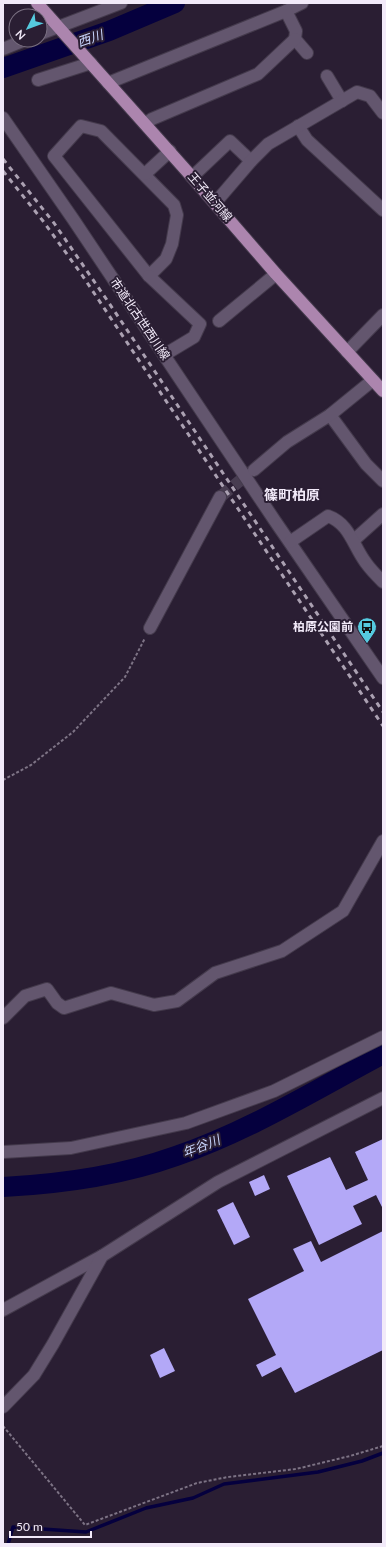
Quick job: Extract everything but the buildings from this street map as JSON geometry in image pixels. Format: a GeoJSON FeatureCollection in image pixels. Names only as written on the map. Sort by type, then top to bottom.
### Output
{"type":"FeatureCollection","features":[{"type":"Feature","properties":{"kind":"main road","name":"王子並河線"},"geometry":{"type":"LineString","coordinates":[[37,3],[170,151],[276,274],[383,391]]}},
{"type":"Feature","properties":{"kind":"street"},"geometry":{"type":"LineString","coordinates":[[48,33],[62,31],[121,3]]}},
{"type":"Feature","properties":{"kind":"street"},"geometry":{"type":"LineString","coordinates":[[108,83],[286,11],[302,3]]}},
{"type":"Feature","properties":{"kind":"street"},"geometry":{"type":"LineString","coordinates":[[286,11],[296,32],[296,40],[307,53]]}},
{"type":"Feature","properties":{"kind":"street"},"geometry":{"type":"LineString","coordinates":[[145,124],[152,119],[258,74],[296,40]]}},
{"type":"Feature","properties":{"kind":"street"},"geometry":{"type":"LineString","coordinates":[[38,80],[87,59]]}},
{"type":"Feature","properties":{"kind":"street"},"geometry":{"type":"LineString","coordinates":[[327,76],[342,101]]}},
{"type":"Feature","properties":{"kind":"street"},"geometry":{"type":"LineString","coordinates":[[215,203],[251,161],[268,144],[357,92],[370,96],[383,113]]}},
{"type":"Feature","properties":{"kind":"street","name":"市道北古世西川線"},"geometry":{"type":"LineString","coordinates":[[3,118],[73,219],[275,521],[383,678]]}},
{"type":"Feature","properties":{"kind":"street"},"geometry":{"type":"LineString","coordinates":[[149,276],[166,259],[172,244],[177,214],[174,205],[101,131],[81,126],[54,156],[149,276],[200,324],[194,337],[164,354]]}},
{"type":"Feature","properties":{"kind":"street"},"geometry":{"type":"LineString","coordinates":[[298,126],[307,140],[381,203]]}},
{"type":"Feature","properties":{"kind":"street"},"geometry":{"type":"LineString","coordinates":[[192,177],[230,141],[251,161]]}},
{"type":"Feature","properties":{"kind":"street"},"geometry":{"type":"LineString","coordinates":[[144,174],[170,151]]}},
{"type":"Feature","properties":{"kind":"street"},"geometry":{"type":"LineString","coordinates":[[219,321],[276,274]]}},
{"type":"Feature","properties":{"kind":"street"},"geometry":{"type":"LineString","coordinates":[[347,352],[383,315]]}},
{"type":"Feature","properties":{"kind":"street"},"geometry":{"type":"LineString","coordinates":[[254,470],[287,442],[330,415],[373,380]]}},
{"type":"Feature","properties":{"kind":"street"},"geometry":{"type":"LineString","coordinates":[[330,415],[366,464],[383,481]]}},
{"type":"Feature","properties":{"kind":"street"},"geometry":{"type":"LineString","coordinates":[[150,628],[220,497]]}},
{"type":"Feature","properties":{"kind":"street"},"geometry":{"type":"LineString","coordinates":[[354,540],[383,514]]}},
{"type":"Feature","properties":{"kind":"street"},"geometry":{"type":"LineString","coordinates":[[290,542],[328,516],[336,519],[354,540],[365,563],[383,582]]}},
{"type":"Feature","properties":{"kind":"street"},"geometry":{"type":"LineString","coordinates":[[3,1018],[25,996],[47,989],[64,1008],[111,993],[154,1005],[177,1001],[215,973],[282,951],[343,911],[383,841]]}},
{"type":"Feature","properties":{"kind":"street"},"geometry":{"type":"LineString","coordinates":[[3,1152],[71,1148],[186,1123],[274,1091],[383,1038]]}},
{"type":"Feature","properties":{"kind":"street"},"geometry":{"type":"LineString","coordinates":[[3,1310],[102,1256],[218,1182],[383,1098]]}},
{"type":"Feature","properties":{"kind":"street"},"geometry":{"type":"LineString","coordinates":[[3,1407],[34,1375],[102,1256]]}},
{"type":"Feature","properties":{"kind":"path"},"geometry":{"type":"LineString","coordinates":[[3,780],[31,765],[73,732],[84,721],[125,677],[150,628]]}},
{"type":"Feature","properties":{"kind":"path"},"geometry":{"type":"LineString","coordinates":[[3,1426],[85,1525],[197,1484],[228,1477],[296,1469],[350,1456],[383,1446]]}},
{"type":"Feature","properties":{"kind":"waterway","name":"西川"},"geometry":{"type":"LineString","coordinates":[[3,68],[109,31],[175,3]]}},
{"type":"Feature","properties":{"kind":"waterway","name":"年谷川"},"geometry":{"type":"LineString","coordinates":[[3,1187],[47,1184],[90,1178],[134,1169],[176,1156],[230,1135],[307,1096],[383,1054]]}},
{"type":"Feature","properties":{"kind":"waterway"},"geometry":{"type":"LineString","coordinates":[[8,1544],[13,1527],[86,1532],[146,1508],[193,1498],[224,1484],[318,1472],[362,1461],[383,1453]]}},
{"type":"Feature","properties":{"kind":"tunnel"},"geometry":{"type":"LineString","coordinates":[[220,497],[253,470]]}},
{"type":"Feature","properties":{"kind":"railway"},"geometry":{"type":"LineString","coordinates":[[3,159],[54,223],[109,303],[383,712]]}},
{"type":"Feature","properties":{"kind":"railway"},"geometry":{"type":"LineString","coordinates":[[3,171],[43,221],[82,275],[383,726]]}},
{"type":"Feature","properties":{"kind":"place","name":"柏原公園前"},"geometry":{"type":"Point","coordinates":[367,644]}},
{"type":"Feature","properties":{"kind":"district","name":"篠町柏原"},"geometry":{"type":"Point","coordinates":[292,495]}}]}
